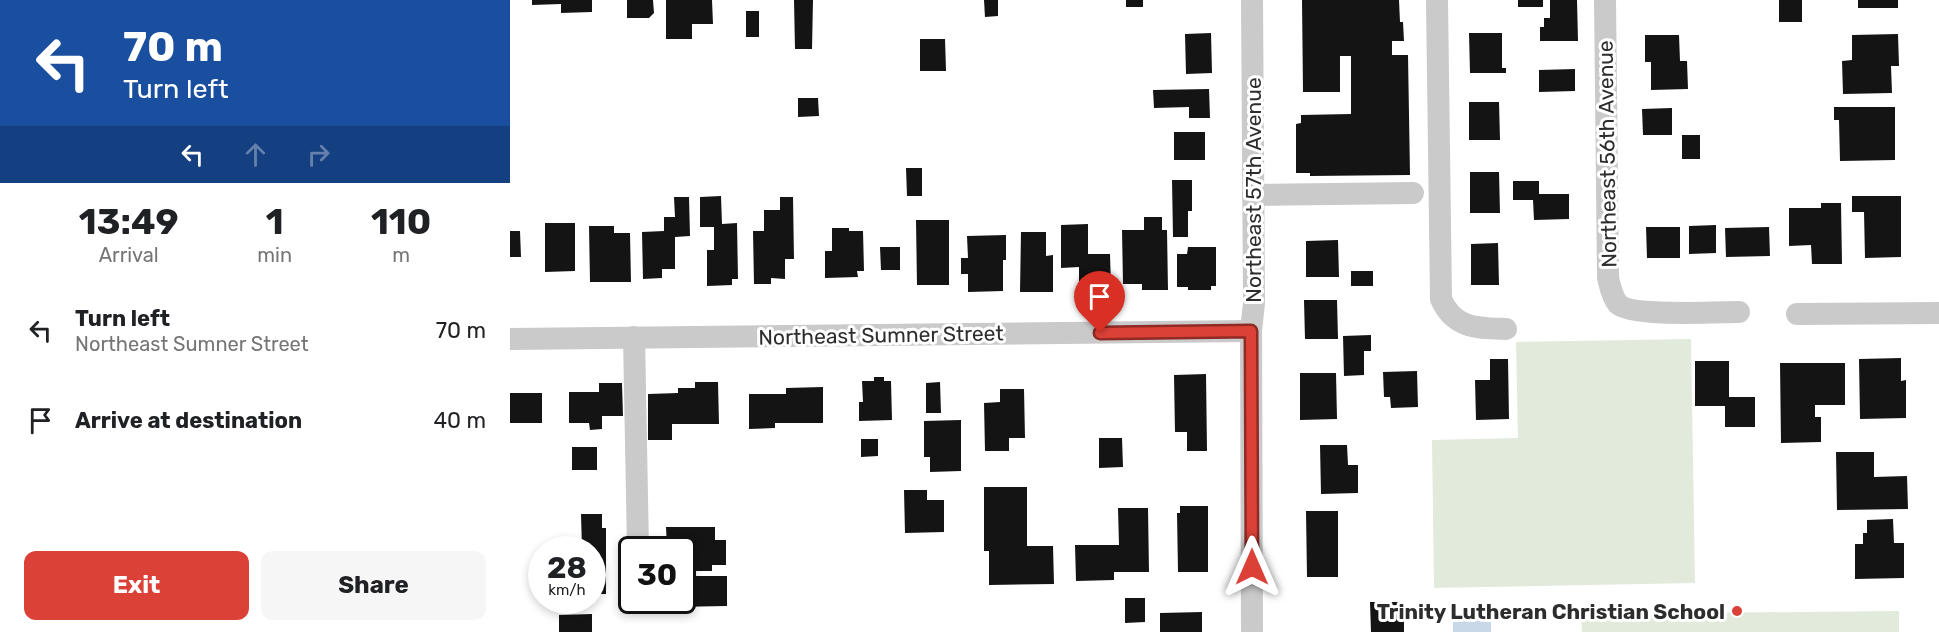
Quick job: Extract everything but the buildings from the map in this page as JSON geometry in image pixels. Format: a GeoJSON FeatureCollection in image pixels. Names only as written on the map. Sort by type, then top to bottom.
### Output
{"type":"FeatureCollection","features":[{"type":"Feature","properties":{"kind":"street","name":"Northeast 57th Avenue"},"geometry":{"type":"LineString","coordinates":[[1252,0],[1254,303],[1251,331],[1252,632]]}},
{"type":"Feature","properties":{"kind":"street"},"geometry":{"type":"LineString","coordinates":[[1437,0],[1441,299],[1445,309],[1457,321],[1473,327],[1506,329]]}},
{"type":"Feature","properties":{"kind":"street","name":"Northeast 56th Avenue"},"geometry":{"type":"LineString","coordinates":[[1605,0],[1608,278],[1613,294],[1619,305],[1632,310],[1739,312]]}},
{"type":"Feature","properties":{"kind":"street"},"geometry":{"type":"LineString","coordinates":[[1253,195],[1413,193]]}},
{"type":"Feature","properties":{"kind":"street"},"geometry":{"type":"LineString","coordinates":[[1797,314],[1939,313]]}},
{"type":"Feature","properties":{"kind":"street","name":"Northeast Sumner Street"},"geometry":{"type":"LineString","coordinates":[[510,339],[1251,331]]}},
{"type":"Feature","properties":{"kind":"street"},"geometry":{"type":"LineString","coordinates":[[634,337],[638,536]]}},
{"type":"Feature","properties":{"kind":"shaded area"},"geometry":{"type":"Polygon","coordinates":[[[1691,339],[1695,583],[1434,588],[1432,440],[1518,438],[1516,342],[1691,339]]]}},
{"type":"Feature","properties":{"kind":"shaded area"},"geometry":{"type":"Polygon","coordinates":[[[1899,611],[1899,632],[1582,632],[1581,614],[1899,611]]]}},
{"type":"Feature","properties":{"kind":"water"},"geometry":{"type":"Polygon","coordinates":[[[1453,614],[1491,614],[1491,632],[1453,632],[1453,614]]]}},
{"type":"Feature","properties":{"kind":"place","name":"Trinity Lutheran Christian School"},"geometry":{"type":"Point","coordinates":[1737,611]}},
{"type":"Feature","properties":{"kind":"route"},"geometry":{"type":"LineString","coordinates":[[1100,333],[1251,331],[1252,567]]}}]}
